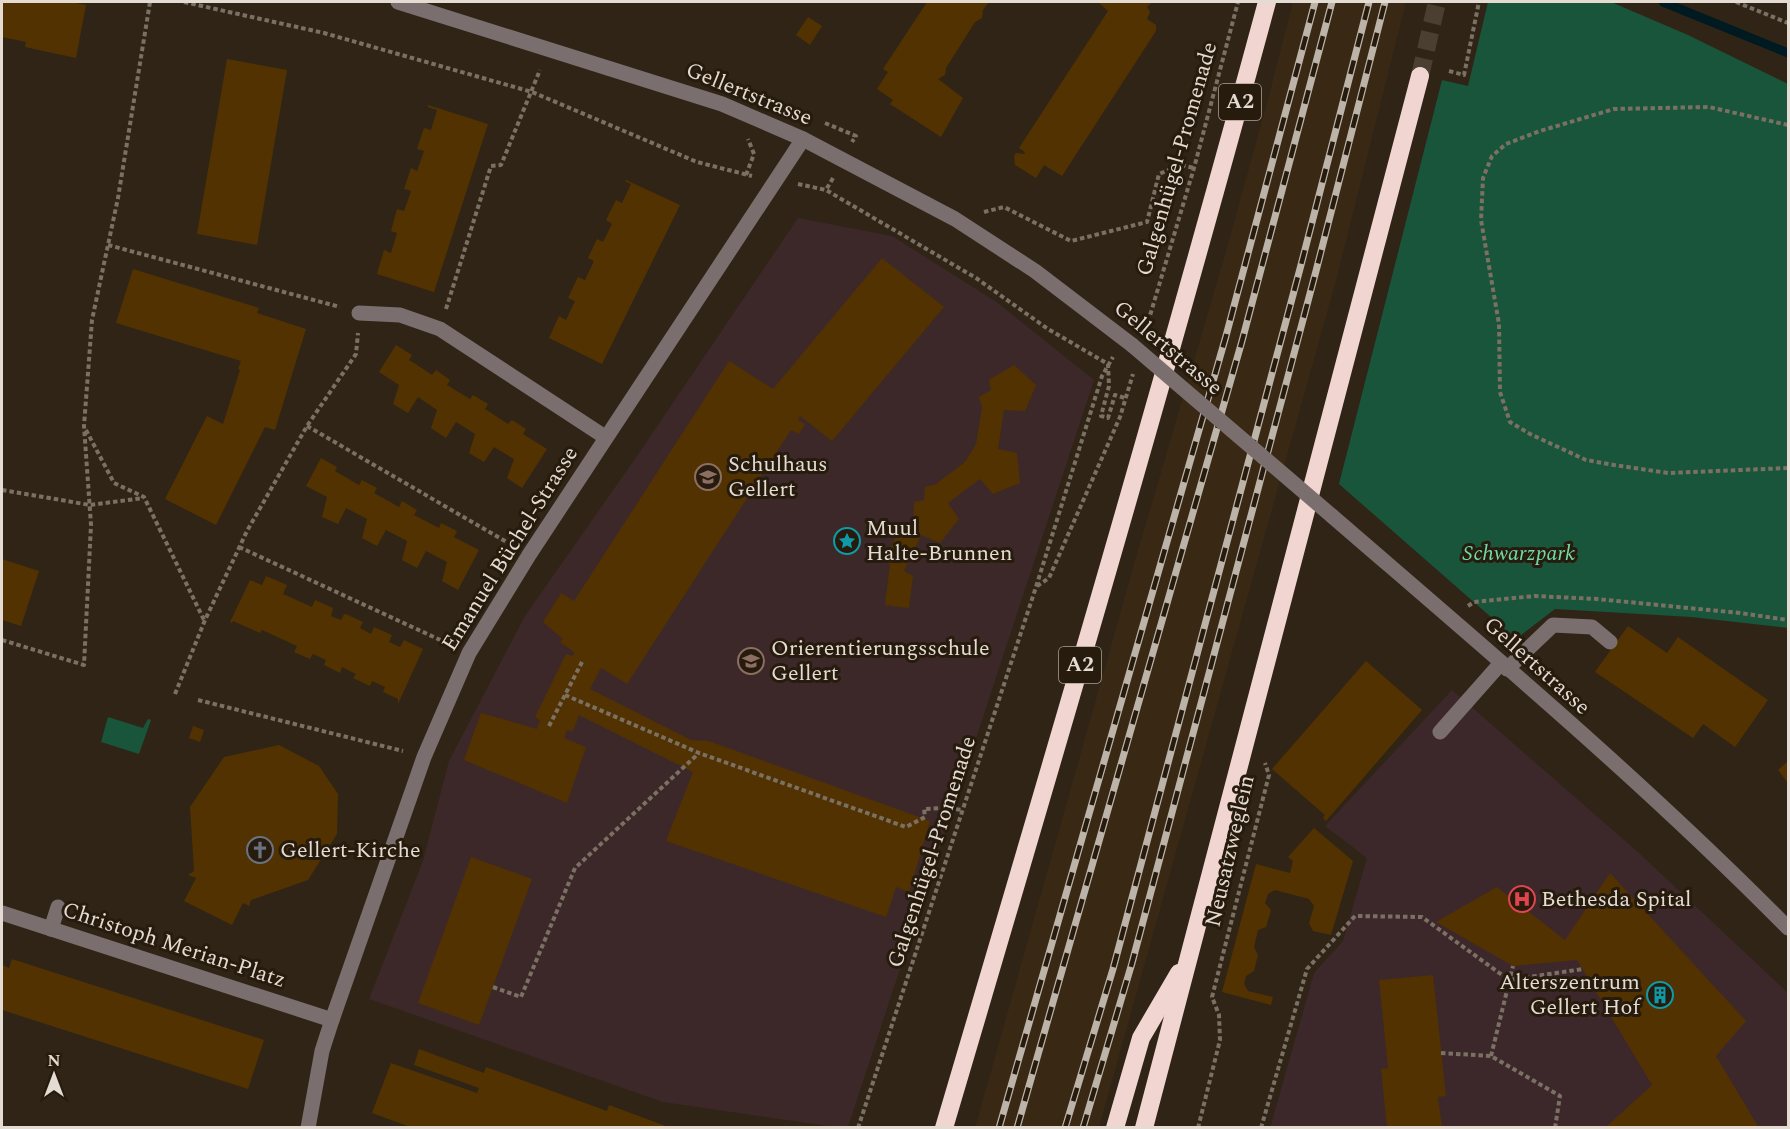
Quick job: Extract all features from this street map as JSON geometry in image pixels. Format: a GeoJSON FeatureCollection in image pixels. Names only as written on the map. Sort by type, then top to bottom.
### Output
{"type":"FeatureCollection","features":[{"type":"Feature","properties":{"kind":"highway","name":"A2"},"geometry":{"type":"LineString","coordinates":[[944,1128],[1213,202],[1267,2]]}},
{"type":"Feature","properties":{"kind":"highway"},"geometry":{"type":"LineString","coordinates":[[1144,1128],[1420,76]]}},
{"type":"Feature","properties":{"kind":"highway"},"geometry":{"type":"LineString","coordinates":[[1115,1128],[1141,1038],[1190,953]]}},
{"type":"Feature","properties":{"kind":"street","name":"Gellertstrasse"},"geometry":{"type":"LineString","coordinates":[[398,2],[722,104],[802,139],[955,219],[1035,271],[1129,342],[1451,619],[1715,854],[1788,928]]}},
{"type":"Feature","properties":{"kind":"street","name":"Emanuel Büchel-Strasse"},"geometry":{"type":"LineString","coordinates":[[308,1128],[322,1051],[332,1020],[424,757],[469,653],[605,437],[802,139]]}},
{"type":"Feature","properties":{"kind":"street"},"geometry":{"type":"LineString","coordinates":[[359,313],[400,315],[440,329],[605,437]]}},
{"type":"Feature","properties":{"kind":"street"},"geometry":{"type":"LineString","coordinates":[[1440,732],[1504,666],[1553,625],[1592,627],[1610,642]]}},
{"type":"Feature","properties":{"kind":"street"},"geometry":{"type":"LineString","coordinates":[[51,929],[58,907]]}},
{"type":"Feature","properties":{"kind":"street","name":"Christoph Merian-Platz"},"geometry":{"type":"LineString","coordinates":[[2,913],[332,1020]]}},
{"type":"Feature","properties":{"kind":"path"},"geometry":{"type":"LineString","coordinates":[[2,640],[84,665],[91,525],[84,426],[92,320],[118,198],[150,2]]}},
{"type":"Feature","properties":{"kind":"path"},"geometry":{"type":"LineString","coordinates":[[184,2],[324,33],[532,92],[697,162],[746,175],[826,190]]}},
{"type":"Feature","properties":{"kind":"path","name":"Galgenhügel-Promenade"},"geometry":{"type":"LineString","coordinates":[[1145,333],[1194,168],[1238,2]]}},
{"type":"Feature","properties":{"kind":"path"},"geometry":{"type":"LineString","coordinates":[[1449,71],[1464,75],[1479,2]]}},
{"type":"Feature","properties":{"kind":"path"},"geometry":{"type":"LineString","coordinates":[[1736,2],[1788,23]]}},
{"type":"Feature","properties":{"kind":"path"},"geometry":{"type":"LineString","coordinates":[[440,329],[491,166],[501,165],[532,92],[547,49]]}},
{"type":"Feature","properties":{"kind":"path"},"geometry":{"type":"LineString","coordinates":[[1788,125],[1709,108],[1614,109],[1540,130],[1506,144],[1492,156],[1483,178],[1481,220],[1499,324],[1500,392],[1510,422],[1586,460],[1604,463],[1668,473],[1788,468]]}},
{"type":"Feature","properties":{"kind":"path"},"geometry":{"type":"LineString","coordinates":[[746,175],[754,154],[748,138]]}},
{"type":"Feature","properties":{"kind":"path"},"geometry":{"type":"LineString","coordinates":[[955,219],[1004,207],[1071,240],[1147,222],[1159,174],[1181,165],[1194,168]]}},
{"type":"Feature","properties":{"kind":"path"},"geometry":{"type":"LineString","coordinates":[[108,245],[359,313],[356,354],[307,426],[239,547],[205,620],[175,694]]}},
{"type":"Feature","properties":{"kind":"path","name":"Galgenhügel-Promenade"},"geometry":{"type":"LineString","coordinates":[[858,1128],[1036,587],[1102,376],[1108,364],[1129,342]]}},
{"type":"Feature","properties":{"kind":"path"},"geometry":{"type":"LineString","coordinates":[[1108,364],[1109,386],[1101,416],[1108,418],[1115,395],[1125,399]]}},
{"type":"Feature","properties":{"kind":"path","name":"Galgenhügel-Promenade"},"geometry":{"type":"LineString","coordinates":[[1036,587],[1049,578],[1120,417],[1135,366]]}},
{"type":"Feature","properties":{"kind":"path"},"geometry":{"type":"LineString","coordinates":[[84,426],[114,483],[144,497],[205,620]]}},
{"type":"Feature","properties":{"kind":"path"},"geometry":{"type":"LineString","coordinates":[[307,426],[529,555]]}},
{"type":"Feature","properties":{"kind":"path"},"geometry":{"type":"LineString","coordinates":[[2,490],[90,505],[144,497]]}},
{"type":"Feature","properties":{"kind":"path"},"geometry":{"type":"LineString","coordinates":[[239,547],[469,653]]}},
{"type":"Feature","properties":{"kind":"path"},"geometry":{"type":"LineString","coordinates":[[1451,619],[1474,602],[1535,596],[1652,604],[1788,620]]}},
{"type":"Feature","properties":{"kind":"path"},"geometry":{"type":"LineString","coordinates":[[549,726],[582,662]]}},
{"type":"Feature","properties":{"kind":"path"},"geometry":{"type":"LineString","coordinates":[[565,695],[699,753],[906,827],[925,817],[924,809],[963,810]]}},
{"type":"Feature","properties":{"kind":"path"},"geometry":{"type":"LineString","coordinates":[[198,700],[424,757]]}},
{"type":"Feature","properties":{"kind":"path"},"geometry":{"type":"LineString","coordinates":[[493,987],[521,997],[575,868],[699,753]]}},
{"type":"Feature","properties":{"kind":"path","name":"Neusatzweglein"},"geometry":{"type":"LineString","coordinates":[[1198,1128],[1220,1040],[1219,1015],[1212,997],[1269,775],[1263,759]]}},
{"type":"Feature","properties":{"kind":"path"},"geometry":{"type":"LineString","coordinates":[[1261,1128],[1307,969],[1354,916],[1422,917],[1509,981],[1583,969]]}},
{"type":"Feature","properties":{"kind":"path"},"geometry":{"type":"LineString","coordinates":[[1491,1056],[1513,966]]}},
{"type":"Feature","properties":{"kind":"path"},"geometry":{"type":"LineString","coordinates":[[1441,1053],[1491,1056],[1560,1096],[1555,1128]]}},
{"type":"Feature","properties":{"kind":"shaded area"},"geometry":{"type":"Polygon","coordinates":[[[1293,2],[1406,2],[1337,277],[1099,1127],[975,1128],[1139,547],[1225,255],[1293,2]]]}},
{"type":"Feature","properties":{"kind":"shaded area","name":"Orierentierungsschule Gellert"},"geometry":{"type":"Polygon","coordinates":[[[798,218],[892,236],[995,301],[1094,380],[848,1127],[663,1102],[369,999],[423,861],[449,761],[525,616],[637,456],[798,218]]]}},
{"type":"Feature","properties":{"kind":"shaded area","name":"Bethesda Spital"},"geometry":{"type":"Polygon","coordinates":[[[1452,690],[1639,853],[1788,993],[1788,1127],[1270,1128],[1314,973],[1343,941],[1367,858],[1325,826],[1452,690]]]}},
{"type":"Feature","properties":{"kind":"green space","name":"Schwarzpark"},"geometry":{"type":"Polygon","coordinates":[[[1488,2],[1611,2],[1688,35],[1788,84],[1788,628],[1691,617],[1555,609],[1516,639],[1339,484],[1442,80],[1468,86],[1488,2]]]}},
{"type":"Feature","properties":{"kind":"green space"},"geometry":{"type":"Polygon","coordinates":[[[108,717],[143,728],[148,719],[151,720],[139,754],[101,742],[108,717]]]}},
{"type":"Feature","properties":{"kind":"building"},"geometry":{"type":"Polygon","coordinates":[[[2,2],[70,2],[86,5],[76,58],[25,47],[26,42],[2,37],[2,2]]]}},
{"type":"Feature","properties":{"kind":"building"},"geometry":{"type":"Polygon","coordinates":[[[927,2],[989,2],[983,10],[982,18],[975,22],[946,68],[945,75],[938,79],[963,98],[941,137],[890,104],[893,100],[877,89],[888,72],[883,69],[927,2]]]}},
{"type":"Feature","properties":{"kind":"building"},"geometry":{"type":"Polygon","coordinates":[[[1098,2],[1152,2],[1147,7],[1150,12],[1147,19],[1156,25],[1156,31],[1062,176],[1044,165],[1036,178],[1015,165],[1014,156],[1016,153],[1024,154],[1025,152],[1019,148],[1108,11],[1098,2]]]}},
{"type":"Feature","properties":{"kind":"building"},"geometry":{"type":"Polygon","coordinates":[[[808,17],[822,26],[810,45],[796,35],[808,17]]]}},
{"type":"Feature","properties":{"kind":"building"},"geometry":{"type":"Polygon","coordinates":[[[227,59],[287,70],[257,245],[197,234],[227,59]]]}},
{"type":"Feature","properties":{"kind":"building"},"geometry":{"type":"Polygon","coordinates":[[[428,105],[488,124],[434,292],[377,274],[384,250],[391,253],[397,233],[391,231],[397,209],[404,211],[411,191],[404,189],[411,168],[417,171],[424,151],[417,149],[424,128],[431,130],[437,110],[428,105]]]}},
{"type":"Feature","properties":{"kind":"building"},"geometry":{"type":"Polygon","coordinates":[[[626,180],[680,205],[602,364],[549,338],[559,316],[566,320],[575,301],[568,298],[578,277],[585,280],[594,261],[588,258],[597,239],[603,242],[612,224],[606,220],[616,200],[622,203],[631,184],[626,180]]]}},
{"type":"Feature","properties":{"kind":"building"},"geometry":{"type":"Polygon","coordinates":[[[882,258],[944,307],[832,441],[800,416],[798,420],[805,424],[799,434],[791,430],[627,684],[601,668],[590,689],[691,740],[709,741],[930,821],[909,892],[896,887],[886,917],[666,841],[693,772],[579,715],[573,731],[567,730],[564,738],[586,747],[567,803],[464,760],[481,713],[537,729],[540,720],[535,717],[566,654],[572,656],[575,653],[560,642],[563,639],[543,622],[561,593],[574,601],[729,361],[773,389],[882,258]]]}},
{"type":"Feature","properties":{"kind":"building"},"geometry":{"type":"Polygon","coordinates":[[[133,269],[259,308],[257,313],[306,329],[275,430],[265,427],[216,525],[165,499],[207,416],[223,424],[241,361],[116,323],[133,269]]]}},
{"type":"Feature","properties":{"kind":"building"},"geometry":{"type":"Polygon","coordinates":[[[396,345],[412,355],[409,360],[432,375],[436,370],[450,380],[447,385],[470,399],[473,395],[488,404],[485,409],[508,424],[512,420],[526,429],[523,434],[547,449],[522,488],[507,478],[514,459],[494,447],[484,462],[469,453],[475,434],[456,422],[446,438],[431,428],[437,410],[418,397],[408,413],[393,404],[399,385],[379,372],[396,345]]]}},
{"type":"Feature","properties":{"kind":"building"},"geometry":{"type":"Polygon","coordinates":[[[1014,365],[1036,385],[1025,411],[1004,410],[998,449],[1017,453],[1020,483],[993,494],[980,479],[948,503],[959,519],[940,543],[921,535],[904,571],[913,576],[909,608],[885,605],[890,564],[884,561],[901,526],[913,531],[914,502],[924,500],[925,487],[936,484],[965,462],[976,444],[982,408],[979,397],[991,390],[989,380],[1014,365]]]}},
{"type":"Feature","properties":{"kind":"building"},"geometry":{"type":"Polygon","coordinates":[[[321,458],[337,467],[335,471],[359,485],[362,480],[377,488],[374,493],[399,507],[402,501],[417,510],[414,515],[439,528],[441,523],[457,531],[454,537],[479,550],[458,590],[442,581],[447,562],[426,551],[417,568],[402,560],[407,541],[386,530],[377,546],[362,538],[367,519],[346,508],[338,524],[322,517],[327,497],[306,486],[321,458]]]}},
{"type":"Feature","properties":{"kind":"building"},"geometry":{"type":"Polygon","coordinates":[[[2,559],[39,571],[21,626],[2,620],[2,559]]]}},
{"type":"Feature","properties":{"kind":"building"},"geometry":{"type":"Polygon","coordinates":[[[266,576],[287,585],[283,594],[312,607],[315,600],[333,608],[331,616],[341,620],[344,614],[348,615],[363,622],[360,628],[371,634],[374,627],[392,635],[389,642],[400,647],[404,640],[423,649],[398,704],[398,699],[383,692],[385,687],[372,681],[370,686],[353,678],[356,674],[342,667],[340,673],[324,665],[326,660],[313,654],[310,659],[294,652],[297,646],[262,630],[260,633],[233,621],[230,622],[250,580],[262,585],[266,576]]]}},
{"type":"Feature","properties":{"kind":"building"},"geometry":{"type":"Polygon","coordinates":[[[1628,626],[1667,653],[1678,637],[1768,700],[1735,747],[1703,724],[1693,738],[1595,672],[1628,626]]]}},
{"type":"Feature","properties":{"kind":"building"},"geometry":{"type":"Polygon","coordinates":[[[1366,661],[1422,710],[1326,821],[1323,818],[1325,815],[1272,769],[1366,661]]]}},
{"type":"Feature","properties":{"kind":"building"},"geometry":{"type":"Polygon","coordinates":[[[193,726],[204,730],[200,742],[189,738],[193,726]]]}},
{"type":"Feature","properties":{"kind":"building","name":"Gellert-Kirche"},"geometry":{"type":"Polygon","coordinates":[[[279,745],[319,766],[338,794],[337,834],[308,880],[251,900],[249,906],[243,903],[232,925],[184,901],[196,878],[188,875],[194,871],[190,807],[224,757],[279,745]]]}},
{"type":"Feature","properties":{"kind":"building"},"geometry":{"type":"Polygon","coordinates":[[[1788,761],[1788,783],[1778,770],[1788,761]]]}},
{"type":"Feature","properties":{"kind":"building"},"geometry":{"type":"Polygon","coordinates":[[[1314,828],[1353,861],[1331,935],[1313,931],[1309,923],[1314,906],[1309,899],[1275,890],[1268,894],[1265,903],[1271,910],[1266,927],[1258,930],[1254,947],[1258,955],[1254,971],[1246,976],[1244,984],[1248,991],[1273,997],[1271,1005],[1222,992],[1256,864],[1290,873],[1293,861],[1288,857],[1314,828]]]}},
{"type":"Feature","properties":{"kind":"building"},"geometry":{"type":"Polygon","coordinates":[[[471,857],[532,879],[479,1025],[418,1003],[471,857]]]}},
{"type":"Feature","properties":{"kind":"building","name":"Alterszentrum Gellert Hof"},"geometry":{"type":"Polygon","coordinates":[[[1610,873],[1746,1021],[1716,1056],[1759,1128],[1605,1128],[1652,1085],[1577,960],[1513,966],[1436,922],[1497,887],[1565,940],[1610,873]]]}},
{"type":"Feature","properties":{"kind":"building"},"geometry":{"type":"Polygon","coordinates":[[[12,959],[264,1040],[248,1089],[2,1010],[2,965],[9,968],[12,959]]]}},
{"type":"Feature","properties":{"kind":"building"},"geometry":{"type":"Polygon","coordinates":[[[1433,975],[1446,1096],[1438,1097],[1442,1128],[1387,1128],[1381,1069],[1388,1068],[1379,980],[1433,975]]]}},
{"type":"Feature","properties":{"kind":"building"},"geometry":{"type":"Polygon","coordinates":[[[419,1049],[484,1073],[486,1067],[607,1111],[609,1105],[671,1128],[413,1128],[372,1113],[391,1063],[477,1093],[479,1088],[414,1065],[419,1049]]]}},
{"type":"Feature","properties":{"kind":"waterway"},"geometry":{"type":"LineString","coordinates":[[1663,2],[1788,53]]}},
{"type":"Feature","properties":{"kind":"tunnel"},"geometry":{"type":"LineString","coordinates":[[1420,76],[1437,2]]}},
{"type":"Feature","properties":{"kind":"railway"},"geometry":{"type":"LineString","coordinates":[[999,1128],[1226,336],[1315,2]]}},
{"type":"Feature","properties":{"kind":"railway"},"geometry":{"type":"LineString","coordinates":[[1017,1128],[1242,341],[1332,2]]}},
{"type":"Feature","properties":{"kind":"railway"},"geometry":{"type":"LineString","coordinates":[[1065,1128],[1113,969],[1369,2]]}},
{"type":"Feature","properties":{"kind":"railway"},"geometry":{"type":"LineString","coordinates":[[1083,1128],[1132,963],[1385,2]]}},
{"type":"Feature","properties":{"kind":"place","name":"Schulhaus Gellert"},"geometry":{"type":"Point","coordinates":[708,477]}},
{"type":"Feature","properties":{"kind":"place","name":"Muul Halte-Brunnen"},"geometry":{"type":"Point","coordinates":[847,541]}},
{"type":"Feature","properties":{"kind":"place","name":"Orierentierungsschule Gellert"},"geometry":{"type":"Point","coordinates":[751,661]}},
{"type":"Feature","properties":{"kind":"place","name":"Gellert-Kirche"},"geometry":{"type":"Point","coordinates":[260,850]}},
{"type":"Feature","properties":{"kind":"place","name":"Bethesda Spital"},"geometry":{"type":"Point","coordinates":[1522,899]}},
{"type":"Feature","properties":{"kind":"place","name":"Alterszentrum Gellert Hof"},"geometry":{"type":"Point","coordinates":[1660,995]}}]}
